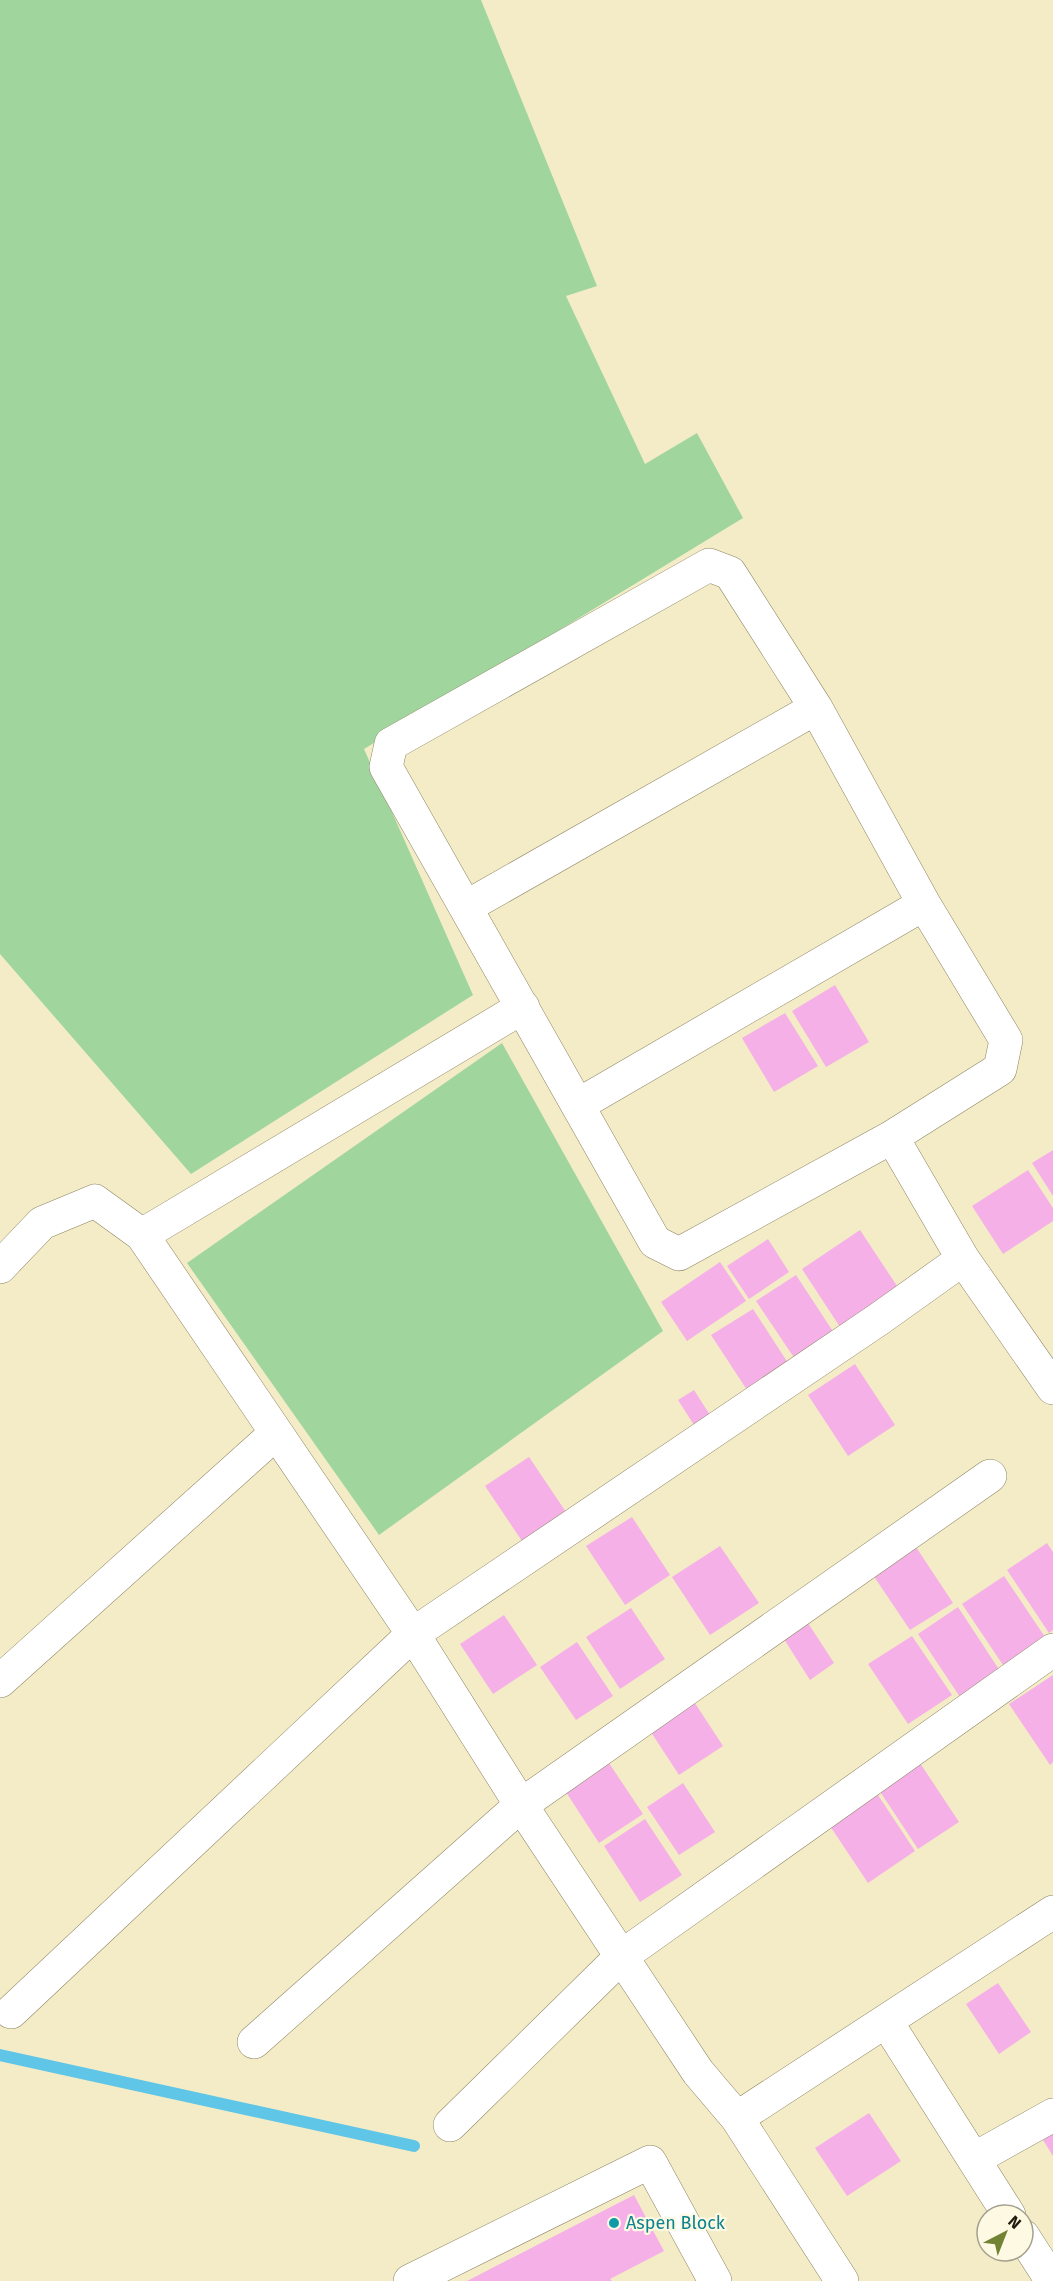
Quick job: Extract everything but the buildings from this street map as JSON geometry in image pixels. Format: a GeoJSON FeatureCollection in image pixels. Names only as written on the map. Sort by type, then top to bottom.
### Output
{"type":"FeatureCollection","features":[{"type":"Feature","properties":{"kind":"street"},"geometry":{"type":"LineString","coordinates":[[709,565],[729,573],[816,708],[924,904],[1005,1040],[1000,1069],[892,1137],[679,1254],[655,1242],[386,767],[391,744],[709,565]]}},
{"type":"Feature","properties":{"kind":"street"},"geometry":{"type":"LineString","coordinates":[[466,908],[816,708]]}},
{"type":"Feature","properties":{"kind":"street"},"geometry":{"type":"LineString","coordinates":[[578,1105],[924,904]]}},
{"type":"Feature","properties":{"kind":"street"},"geometry":{"type":"LineString","coordinates":[[142,1235],[523,1007]]}},
{"type":"Feature","properties":{"kind":"street"},"geometry":{"type":"LineString","coordinates":[[892,1137],[963,1258],[1053,1388]]}},
{"type":"Feature","properties":{"kind":"street"},"geometry":{"type":"LineString","coordinates":[[0,1267],[42,1223],[95,1201],[142,1235],[413,1634],[521,1805],[698,2072],[737,2118],[842,2281]]}},
{"type":"Feature","properties":{"kind":"street"},"geometry":{"type":"LineString","coordinates":[[11,2012],[413,1634],[869,1326],[963,1258]]}},
{"type":"Feature","properties":{"kind":"street"},"geometry":{"type":"LineString","coordinates":[[0,1681],[275,1434]]}},
{"type":"Feature","properties":{"kind":"street"},"geometry":{"type":"LineString","coordinates":[[254,2042],[521,1805],[990,1476]]}},
{"type":"Feature","properties":{"kind":"street"},"geometry":{"type":"LineString","coordinates":[[450,2125],[622,1956],[1053,1650]]}},
{"type":"Feature","properties":{"kind":"street"},"geometry":{"type":"LineString","coordinates":[[737,2118],[1053,1912]]}},
{"type":"Feature","properties":{"kind":"street"},"geometry":{"type":"LineString","coordinates":[[886,2021],[1002,2203]]}},
{"type":"Feature","properties":{"kind":"street"},"geometry":{"type":"LineString","coordinates":[[974,2159],[1053,2115]]}},
{"type":"Feature","properties":{"kind":"street"},"geometry":{"type":"LineString","coordinates":[[410,2281],[650,2162],[715,2281]]}},
{"type":"Feature","properties":{"kind":"street"},"geometry":{"type":"LineString","coordinates":[[1035,2255],[1052,2281]]}},
{"type":"Feature","properties":{"kind":"green space"},"geometry":{"type":"Polygon","coordinates":[[[0,0],[481,0],[597,286],[566,296],[645,464],[697,433],[743,518],[364,749],[473,995],[191,1174],[0,954],[0,0]]]}},
{"type":"Feature","properties":{"kind":"green space"},"geometry":{"type":"Polygon","coordinates":[[[502,1043],[663,1331],[379,1535],[187,1263],[502,1043]]]}},
{"type":"Feature","properties":{"kind":"waterway"},"geometry":{"type":"LineString","coordinates":[[0,2055],[414,2146]]}},
{"type":"Feature","properties":{"kind":"place","name":"Aspen Block"},"geometry":{"type":"Point","coordinates":[614,2223]}}]}
